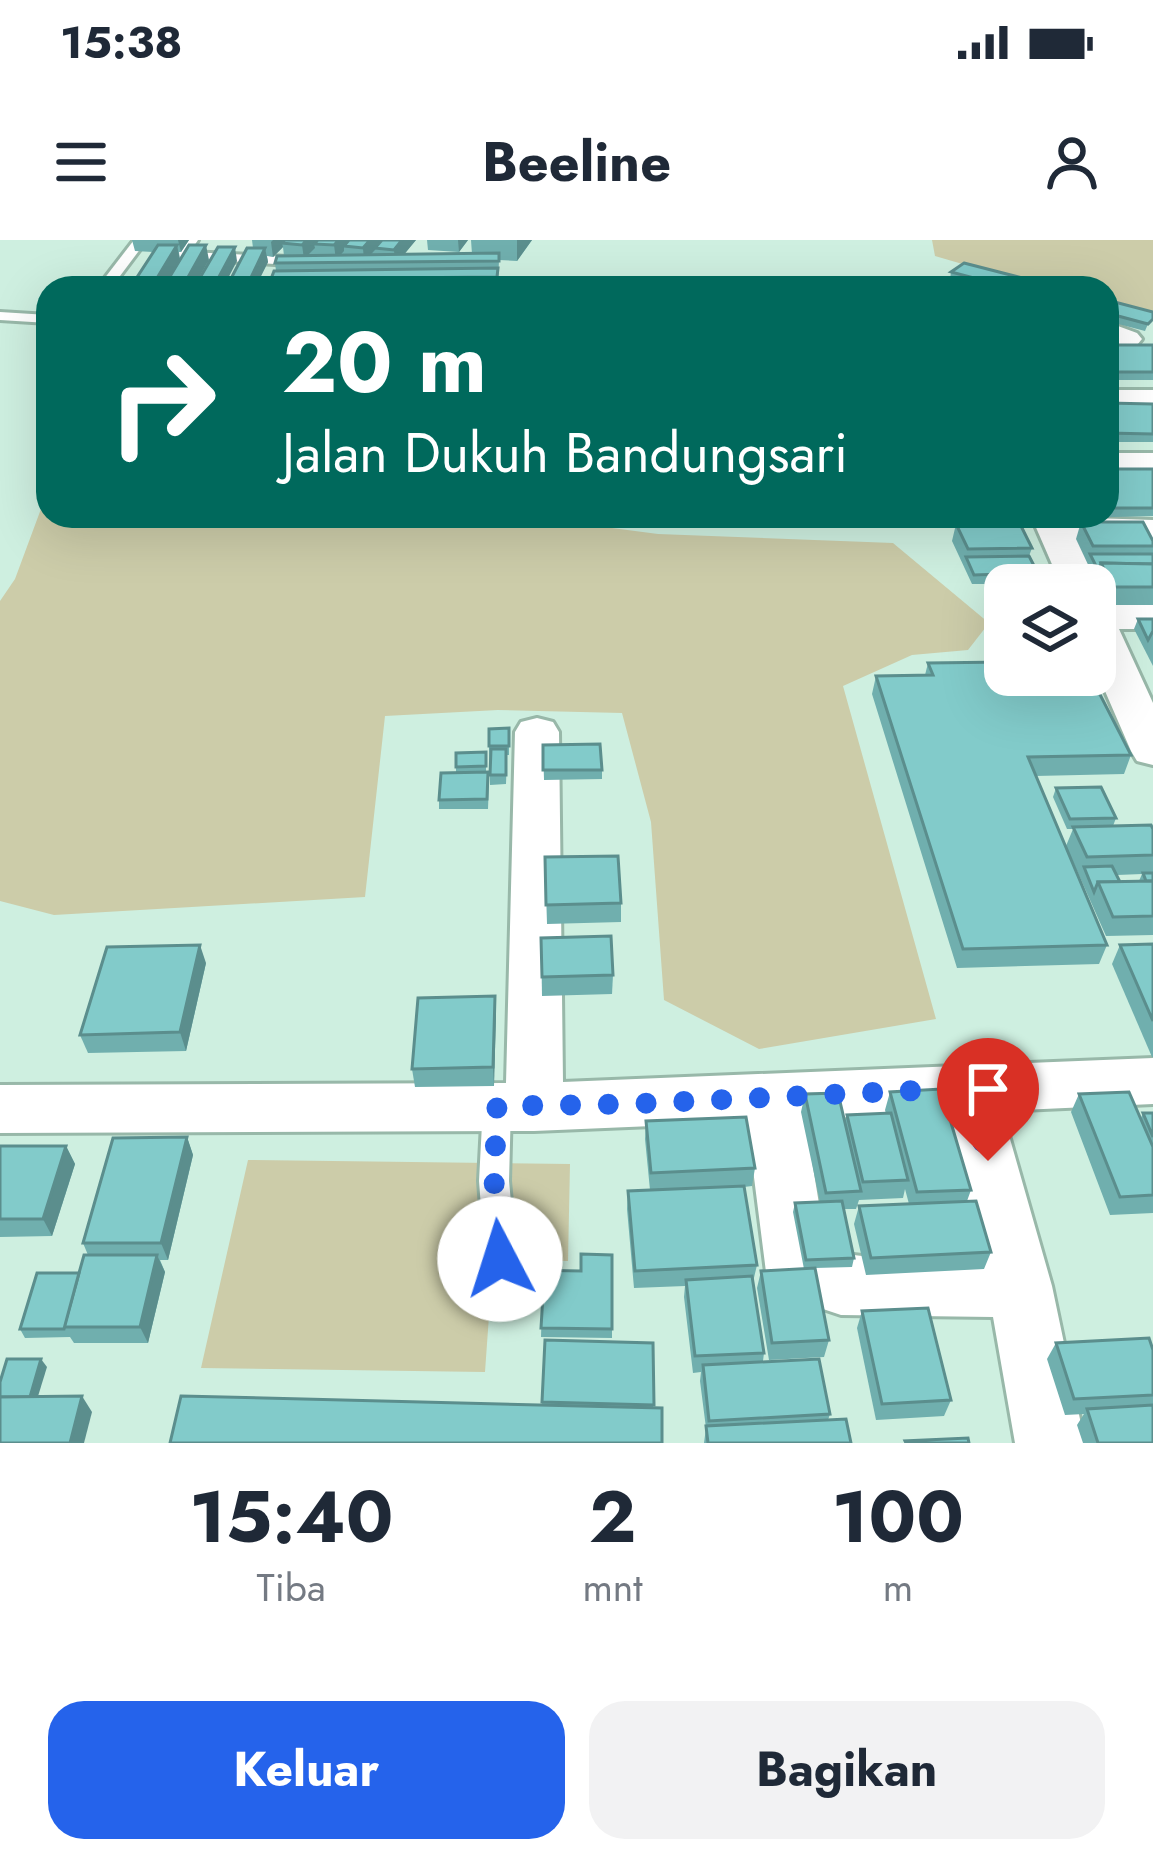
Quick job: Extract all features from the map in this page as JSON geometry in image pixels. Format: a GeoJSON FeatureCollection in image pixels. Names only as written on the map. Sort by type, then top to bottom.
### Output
{"type":"FeatureCollection","features":[{"type":"Feature","properties":{"kind":"street"},"geometry":{"type":"LineString","coordinates":[[1119,399],[1153,399]]}},
{"type":"Feature","properties":{"kind":"street"},"geometry":{"type":"LineString","coordinates":[[1119,463],[1153,463]]}},
{"type":"Feature","properties":{"kind":"street"},"geometry":{"type":"LineString","coordinates":[[1055,528],[1071,564]]}},
{"type":"Feature","properties":{"kind":"street"},"geometry":{"type":"LineString","coordinates":[[1116,528],[1153,531]]}},
{"type":"Feature","properties":{"kind":"street"},"geometry":{"type":"LineString","coordinates":[[1116,618],[1153,617]]}},
{"type":"Feature","properties":{"kind":"street"},"geometry":{"type":"LineString","coordinates":[[1116,664],[1150,737]]}},
{"type":"Feature","properties":{"kind":"street"},"geometry":{"type":"LineString","coordinates":[[516,1106],[537,732]]}},
{"type":"Feature","properties":{"kind":"street"},"geometry":{"type":"LineString","coordinates":[[0,1109],[516,1106],[1153,1081]]}},
{"type":"Feature","properties":{"kind":"street"},"geometry":{"type":"LineString","coordinates":[[968,1088],[1020,1286],[1050,1443]]}},
{"type":"Feature","properties":{"kind":"street"},"geometry":{"type":"LineString","coordinates":[[770,1095],[784,1159],[797,1272],[812,1280],[859,1286],[1020,1286]]}},
{"type":"Feature","properties":{"kind":"street"},"geometry":{"type":"LineString","coordinates":[[110,1167],[127,1106]]}},
{"type":"Feature","properties":{"kind":"lane"},"geometry":{"type":"LineString","coordinates":[[113,276],[141,240]]}},
{"type":"Feature","properties":{"kind":"lane"},"geometry":{"type":"LineString","coordinates":[[180,255],[192,240]]}},
{"type":"Feature","properties":{"kind":"lane"},"geometry":{"type":"LineString","coordinates":[[160,257],[316,263]]}},
{"type":"Feature","properties":{"kind":"lane"},"geometry":{"type":"LineString","coordinates":[[0,316],[36,319]]}},
{"type":"Feature","properties":{"kind":"lane"},"geometry":{"type":"LineString","coordinates":[[504,1298],[494,1181],[516,1106]]}},
{"type":"Feature","properties":{"kind":"green space"},"geometry":{"type":"Polygon","coordinates":[[[932,240],[1153,240],[1153,319],[1119,309],[1119,276],[1004,276],[935,256],[932,240]]]}},
{"type":"Feature","properties":{"kind":"green space"},"geometry":{"type":"Polygon","coordinates":[[[36,522],[36,528],[612,528],[893,543],[984,619],[984,629],[968,650],[912,655],[843,686],[936,1019],[759,1049],[664,1000],[651,822],[622,713],[498,710],[385,716],[365,897],[54,915],[0,901],[0,601],[15,579],[36,522]]]}},
{"type":"Feature","properties":{"kind":"green space"},"geometry":{"type":"Polygon","coordinates":[[[248,1160],[570,1164],[568,1261],[493,1260],[485,1372],[201,1368],[248,1160]]]}},
{"type":"Feature","properties":{"kind":"building"},"geometry":{"type":"Polygon","coordinates":[[[339,240],[334,245],[314,244],[339,240]]]}},
{"type":"Feature","properties":{"kind":"building"},"geometry":{"type":"Polygon","coordinates":[[[349,240],[370,240],[363,248],[344,246],[349,240]]]}},
{"type":"Feature","properties":{"kind":"building"},"geometry":{"type":"Polygon","coordinates":[[[382,240],[402,240],[394,250],[375,248],[382,240]]]}},
{"type":"Feature","properties":{"kind":"building"},"geometry":{"type":"Polygon","coordinates":[[[158,245],[177,245],[158,276],[138,276],[158,245]]]}},
{"type":"Feature","properties":{"kind":"building"},"geometry":{"type":"Polygon","coordinates":[[[189,245],[206,245],[189,276],[170,276],[189,245]]]}},
{"type":"Feature","properties":{"kind":"building"},"geometry":{"type":"Polygon","coordinates":[[[218,247],[235,247],[219,276],[201,276],[218,247]]]}},
{"type":"Feature","properties":{"kind":"building"},"geometry":{"type":"Polygon","coordinates":[[[247,248],[265,248],[252,276],[232,276],[247,248]]]}},
{"type":"Feature","properties":{"kind":"building"},"geometry":{"type":"Polygon","coordinates":[[[499,253],[499,261],[275,263],[277,256],[499,253]]]}},
{"type":"Feature","properties":{"kind":"building"},"geometry":{"type":"Polygon","coordinates":[[[964,263],[1014,276],[966,276],[951,272],[964,263]]]}},
{"type":"Feature","properties":{"kind":"building"},"geometry":{"type":"Polygon","coordinates":[[[498,268],[497,276],[272,276],[274,271],[498,268]]]}},
{"type":"Feature","properties":{"kind":"building"},"geometry":{"type":"Polygon","coordinates":[[[1119,303],[1153,312],[1148,324],[1119,316],[1119,303]]]}},
{"type":"Feature","properties":{"kind":"building"},"geometry":{"type":"Polygon","coordinates":[[[1119,345],[1153,345],[1153,372],[1119,372],[1119,345]]]}},
{"type":"Feature","properties":{"kind":"building"},"geometry":{"type":"Polygon","coordinates":[[[1119,403],[1153,404],[1153,434],[1119,433],[1119,403]]]}},
{"type":"Feature","properties":{"kind":"building"},"geometry":{"type":"Polygon","coordinates":[[[1119,469],[1153,469],[1153,508],[1119,508],[1119,469]]]}},
{"type":"Feature","properties":{"kind":"building"},"geometry":{"type":"Polygon","coordinates":[[[1119,522],[1143,522],[1153,541],[1153,546],[1093,546],[1084,528],[1119,528],[1119,522]]]}},
{"type":"Feature","properties":{"kind":"building"},"geometry":{"type":"Polygon","coordinates":[[[958,528],[1022,528],[1032,548],[968,549],[958,528]]]}},
{"type":"Feature","properties":{"kind":"building"},"geometry":{"type":"Polygon","coordinates":[[[1090,554],[1153,554],[1153,564],[1095,564],[1090,554]]]}},
{"type":"Feature","properties":{"kind":"building"},"geometry":{"type":"Polygon","coordinates":[[[1029,556],[1033,564],[984,564],[984,575],[974,575],[966,557],[1029,556]]]}},
{"type":"Feature","properties":{"kind":"building"},"geometry":{"type":"Polygon","coordinates":[[[1101,563],[1153,564],[1153,587],[1116,587],[1116,564],[1101,563]]]}},
{"type":"Feature","properties":{"kind":"building"},"geometry":{"type":"Polygon","coordinates":[[[1138,619],[1153,619],[1148,640],[1138,619]]]}},
{"type":"Feature","properties":{"kind":"building"},"geometry":{"type":"Polygon","coordinates":[[[984,662],[984,696],[1101,696],[1131,755],[1028,757],[1107,945],[963,949],[876,676],[933,675],[928,663],[984,662]]]}},
{"type":"Feature","properties":{"kind":"building"},"geometry":{"type":"Polygon","coordinates":[[[509,728],[509,746],[489,746],[489,729],[509,728]]]}},
{"type":"Feature","properties":{"kind":"building"},"geometry":{"type":"Polygon","coordinates":[[[600,744],[602,770],[543,770],[543,745],[600,744]]]}},
{"type":"Feature","properties":{"kind":"building"},"geometry":{"type":"Polygon","coordinates":[[[491,749],[506,749],[506,775],[490,775],[491,749]]]}},
{"type":"Feature","properties":{"kind":"building"},"geometry":{"type":"Polygon","coordinates":[[[486,752],[486,766],[456,767],[456,753],[486,752]]]}},
{"type":"Feature","properties":{"kind":"building"},"geometry":{"type":"Polygon","coordinates":[[[488,772],[487,799],[439,800],[441,773],[488,772]]]}},
{"type":"Feature","properties":{"kind":"building"},"geometry":{"type":"Polygon","coordinates":[[[1101,787],[1116,818],[1070,819],[1056,788],[1101,787]]]}},
{"type":"Feature","properties":{"kind":"building"},"geometry":{"type":"Polygon","coordinates":[[[1151,825],[1153,855],[1087,857],[1073,827],[1151,825]]]}},
{"type":"Feature","properties":{"kind":"building"},"geometry":{"type":"Polygon","coordinates":[[[618,856],[621,903],[546,905],[545,857],[618,856]]]}},
{"type":"Feature","properties":{"kind":"building"},"geometry":{"type":"Polygon","coordinates":[[[1112,866],[1120,882],[1098,882],[1094,892],[1084,867],[1112,866]]]}},
{"type":"Feature","properties":{"kind":"building"},"geometry":{"type":"Polygon","coordinates":[[[1153,881],[1153,916],[1113,917],[1098,882],[1153,881]]]}},
{"type":"Feature","properties":{"kind":"building"},"geometry":{"type":"Polygon","coordinates":[[[611,936],[613,975],[542,977],[541,938],[611,936]]]}},
{"type":"Feature","properties":{"kind":"building"},"geometry":{"type":"Polygon","coordinates":[[[1153,944],[1153,1021],[1120,945],[1153,944]]]}},
{"type":"Feature","properties":{"kind":"building"},"geometry":{"type":"Polygon","coordinates":[[[200,945],[180,1032],[80,1035],[107,947],[200,945]]]}},
{"type":"Feature","properties":{"kind":"building"},"geometry":{"type":"Polygon","coordinates":[[[495,996],[493,1067],[412,1069],[418,998],[495,996]]]}},
{"type":"Feature","properties":{"kind":"building"},"geometry":{"type":"Polygon","coordinates":[[[941,1089],[971,1190],[917,1192],[890,1092],[941,1089]]]}},
{"type":"Feature","properties":{"kind":"building"},"geometry":{"type":"Polygon","coordinates":[[[1129,1092],[1153,1147],[1153,1195],[1120,1197],[1079,1094],[1129,1092]]]}},
{"type":"Feature","properties":{"kind":"building"},"geometry":{"type":"Polygon","coordinates":[[[838,1093],[861,1191],[826,1193],[805,1094],[838,1093]]]}},
{"type":"Feature","properties":{"kind":"building"},"geometry":{"type":"Polygon","coordinates":[[[891,1113],[908,1180],[863,1182],[847,1115],[891,1113]]]}},
{"type":"Feature","properties":{"kind":"building"},"geometry":{"type":"Polygon","coordinates":[[[1143,1113],[1153,1113],[1153,1137],[1143,1113]]]}},
{"type":"Feature","properties":{"kind":"building"},"geometry":{"type":"Polygon","coordinates":[[[746,1117],[755,1168],[651,1173],[646,1121],[746,1117]]]}},
{"type":"Feature","properties":{"kind":"building"},"geometry":{"type":"Polygon","coordinates":[[[187,1137],[161,1243],[83,1243],[113,1138],[187,1137]]]}},
{"type":"Feature","properties":{"kind":"building"},"geometry":{"type":"Polygon","coordinates":[[[0,1146],[66,1146],[43,1219],[0,1219],[0,1146]]]}},
{"type":"Feature","properties":{"kind":"building"},"geometry":{"type":"Polygon","coordinates":[[[744,1186],[757,1265],[635,1271],[628,1191],[744,1186]]]}},
{"type":"Feature","properties":{"kind":"building"},"geometry":{"type":"Polygon","coordinates":[[[842,1201],[854,1258],[806,1260],[795,1203],[842,1201]]]}},
{"type":"Feature","properties":{"kind":"building"},"geometry":{"type":"Polygon","coordinates":[[[976,1201],[991,1252],[871,1258],[859,1206],[976,1201]]]}},
{"type":"Feature","properties":{"kind":"building"},"geometry":{"type":"Polygon","coordinates":[[[581,1254],[612,1255],[612,1329],[541,1328],[543,1295],[525,1295],[526,1270],[581,1271],[581,1254]]]}},
{"type":"Feature","properties":{"kind":"building"},"geometry":{"type":"Polygon","coordinates":[[[84,1255],[157,1255],[140,1327],[64,1327],[84,1255]]]}},
{"type":"Feature","properties":{"kind":"building"},"geometry":{"type":"Polygon","coordinates":[[[815,1268],[829,1340],[772,1343],[761,1271],[815,1268]]]}},
{"type":"Feature","properties":{"kind":"building"},"geometry":{"type":"Polygon","coordinates":[[[37,1273],[79,1273],[64,1329],[20,1329],[37,1273]]]}},
{"type":"Feature","properties":{"kind":"building"},"geometry":{"type":"Polygon","coordinates":[[[752,1276],[764,1353],[695,1356],[686,1280],[752,1276]]]}},
{"type":"Feature","properties":{"kind":"building"},"geometry":{"type":"Polygon","coordinates":[[[928,1308],[951,1400],[882,1404],[862,1311],[928,1308]]]}},
{"type":"Feature","properties":{"kind":"building"},"geometry":{"type":"Polygon","coordinates":[[[1149,1338],[1153,1395],[1074,1399],[1056,1343],[1149,1338]]]}},
{"type":"Feature","properties":{"kind":"building"},"geometry":{"type":"Polygon","coordinates":[[[545,1340],[653,1343],[654,1405],[542,1402],[545,1340]]]}},
{"type":"Feature","properties":{"kind":"building"},"geometry":{"type":"Polygon","coordinates":[[[7,1359],[41,1359],[30,1397],[0,1397],[7,1359]]]}},
{"type":"Feature","properties":{"kind":"building"},"geometry":{"type":"Polygon","coordinates":[[[819,1359],[830,1414],[709,1421],[703,1365],[819,1359]]]}},
{"type":"Feature","properties":{"kind":"building"},"geometry":{"type":"Polygon","coordinates":[[[82,1396],[70,1443],[0,1443],[0,1397],[82,1396]]]}},
{"type":"Feature","properties":{"kind":"building"},"geometry":{"type":"Polygon","coordinates":[[[181,1396],[662,1408],[662,1443],[170,1443],[181,1396]]]}},
{"type":"Feature","properties":{"kind":"building"},"geometry":{"type":"Polygon","coordinates":[[[1153,1405],[1153,1443],[1098,1443],[1087,1409],[1153,1405]]]}},
{"type":"Feature","properties":{"kind":"building"},"geometry":{"type":"Polygon","coordinates":[[[846,1419],[851,1443],[708,1443],[706,1426],[846,1419]]]}},
{"type":"Feature","properties":{"kind":"building"},"geometry":{"type":"Polygon","coordinates":[[[968,1438],[969,1443],[905,1441],[968,1438]]]}},
{"type":"Feature","properties":{"kind":"route"},"geometry":{"type":"LineString","coordinates":[[500,1259],[494,1181],[497,1106],[968,1088],[988,1161]]}}]}
